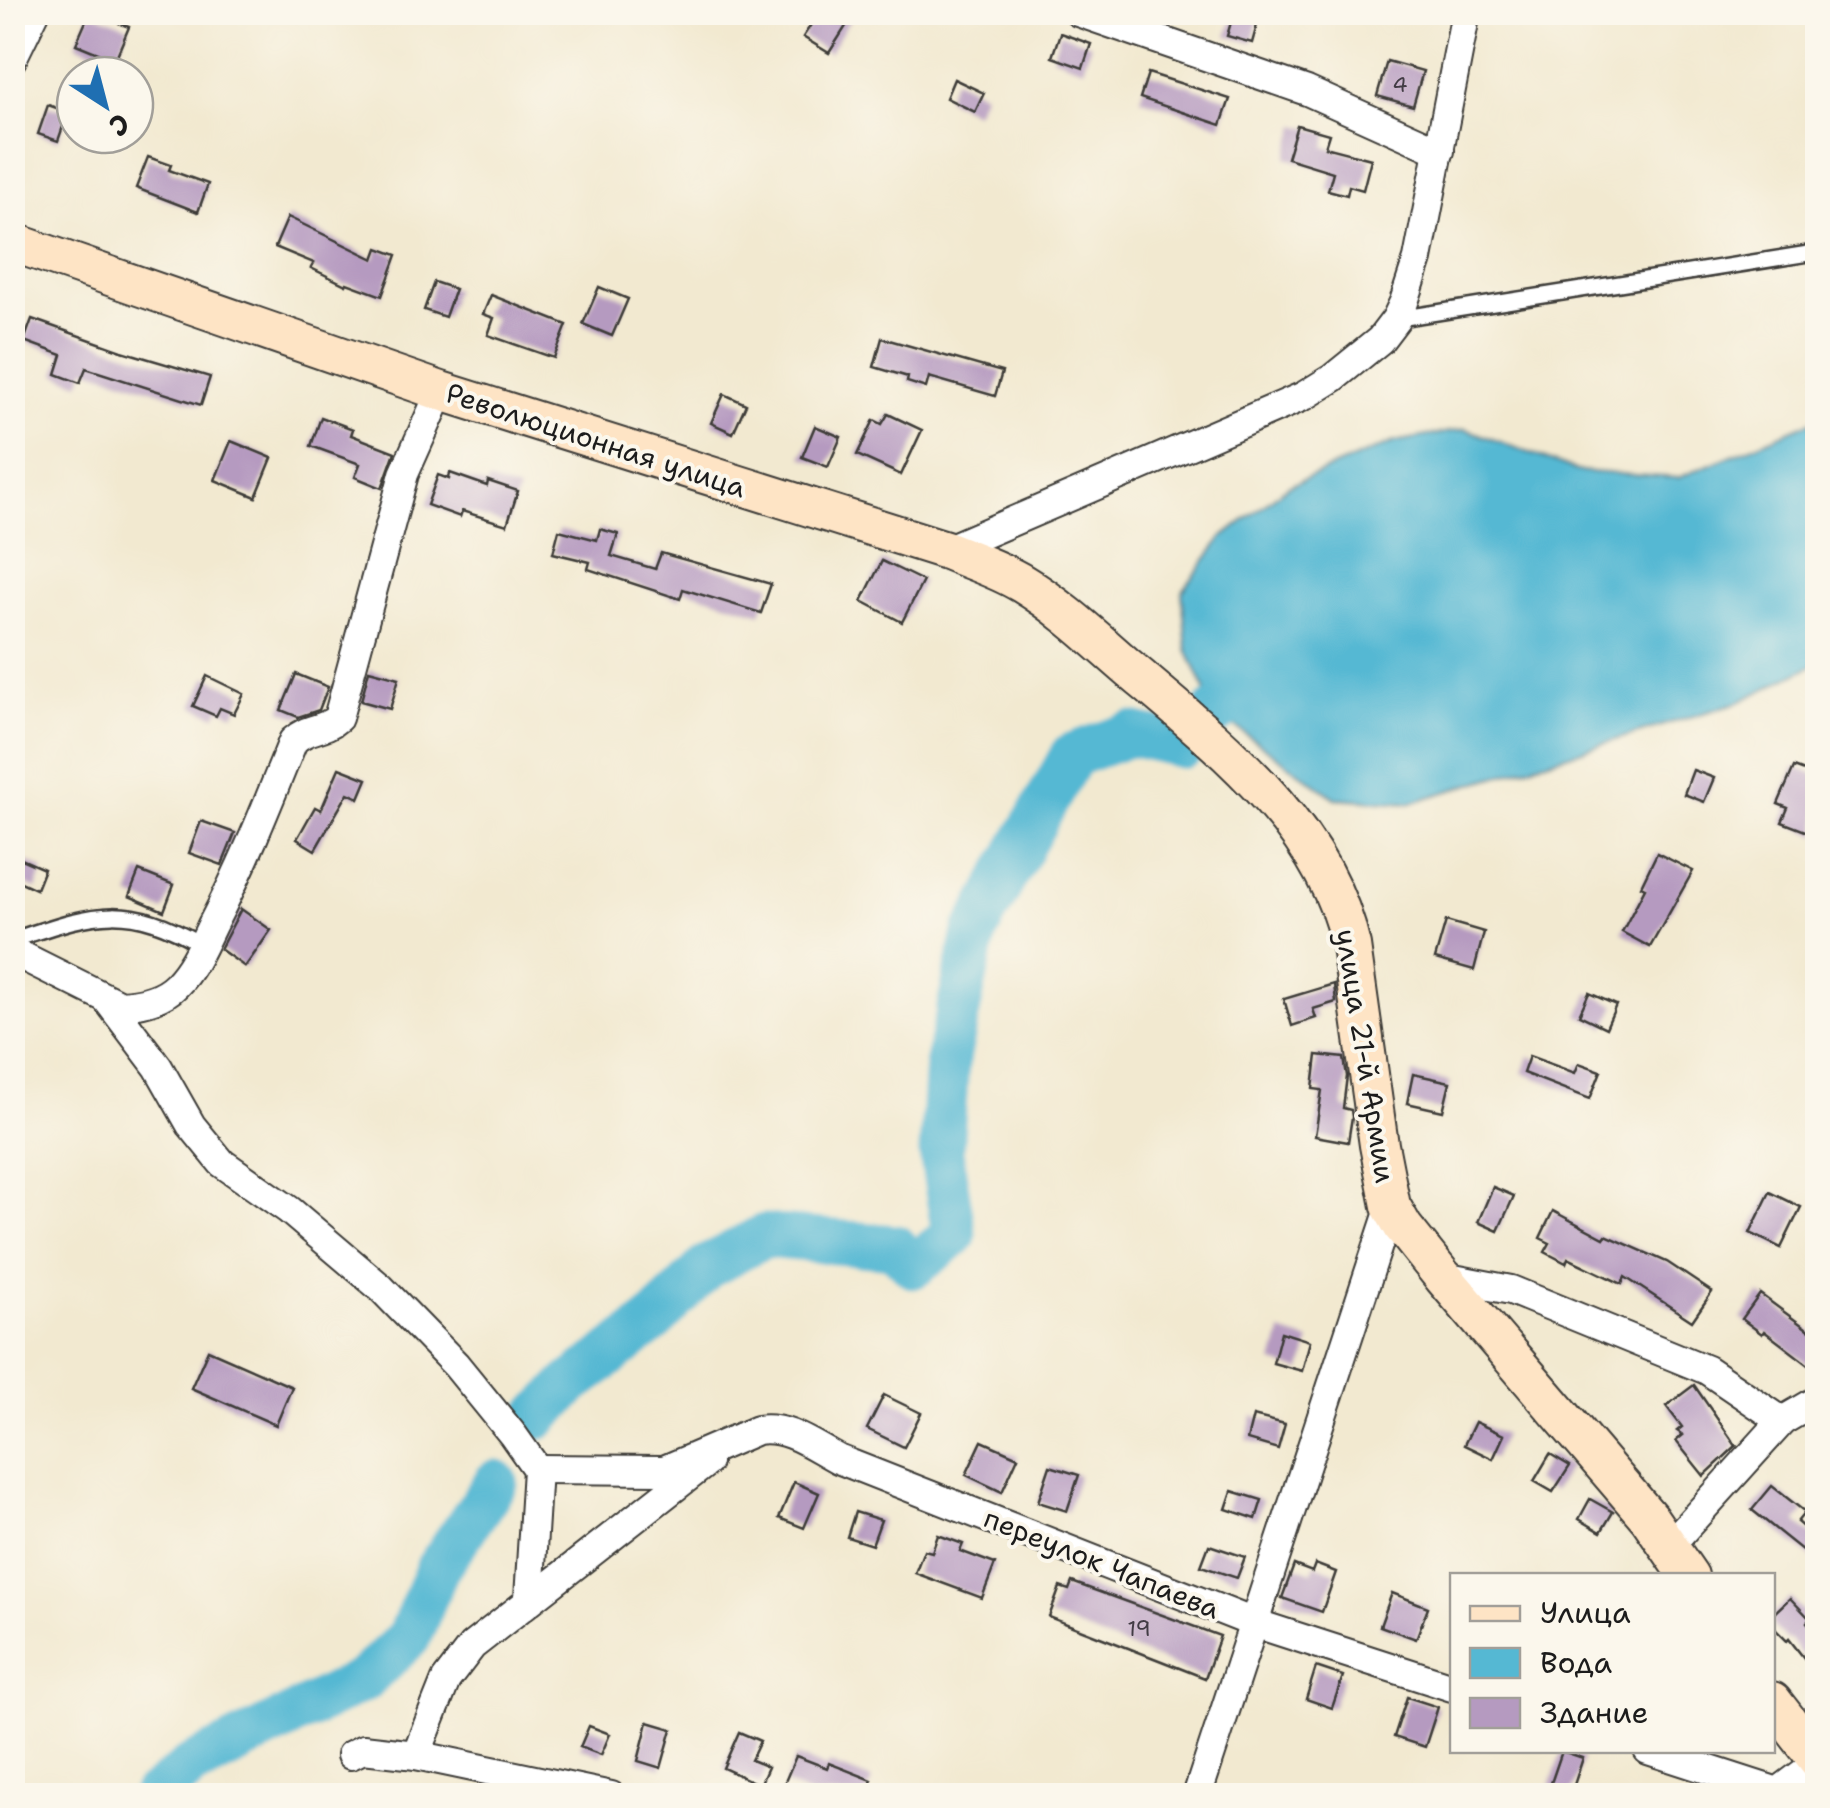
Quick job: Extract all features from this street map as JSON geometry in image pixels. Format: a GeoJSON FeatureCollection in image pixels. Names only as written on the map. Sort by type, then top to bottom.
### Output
{"type":"FeatureCollection","features":[{"type":"Feature","properties":{"kind":"main road","name":"Революционная улица"},"geometry":{"type":"LineString","coordinates":[[12,242],[441,391],[946,550],[1002,572],[1039,594],[1151,686]]}},
{"type":"Feature","properties":{"kind":"main road","name":"улица 21-й Армии"},"geometry":{"type":"LineString","coordinates":[[1151,686],[1279,808],[1324,868],[1345,920],[1357,978],[1379,1145],[1391,1206],[1403,1227],[1623,1486],[1679,1561]]}},
{"type":"Feature","properties":{"kind":"main road"},"geometry":{"type":"LineString","coordinates":[[1775,1705],[1818,1760]]}},
{"type":"Feature","properties":{"kind":"street"},"geometry":{"type":"LineString","coordinates":[[12,59],[35,12]]}},
{"type":"Feature","properties":{"kind":"street"},"geometry":{"type":"LineString","coordinates":[[1078,12],[1307,91],[1440,151]]}},
{"type":"Feature","properties":{"kind":"street"},"geometry":{"type":"LineString","coordinates":[[946,550],[1304,396],[1380,340],[1396,320],[1418,259],[1466,12]]}},
{"type":"Feature","properties":{"kind":"street"},"geometry":{"type":"LineString","coordinates":[[12,952],[109,1002],[136,1004],[161,996],[175,986],[232,887],[293,741],[304,731],[327,728],[338,718],[404,474],[441,391]]}},
{"type":"Feature","properties":{"kind":"street"},"geometry":{"type":"LineString","coordinates":[[109,1002],[158,1067],[191,1125],[222,1162],[289,1210],[381,1288],[456,1365],[537,1469],[529,1598]]}},
{"type":"Feature","properties":{"kind":"street"},"geometry":{"type":"LineString","coordinates":[[1197,1796],[1391,1206]]}},
{"type":"Feature","properties":{"kind":"street"},"geometry":{"type":"LineString","coordinates":[[1444,1277],[1512,1290],[1707,1370],[1782,1421]]}},
{"type":"Feature","properties":{"kind":"street"},"geometry":{"type":"LineString","coordinates":[[1679,1561],[1782,1421],[1818,1400]]}},
{"type":"Feature","properties":{"kind":"street","name":"переулок Чапаева"},"geometry":{"type":"LineString","coordinates":[[727,1445],[758,1430],[783,1430],[838,1459],[1254,1623],[1450,1686]]}},
{"type":"Feature","properties":{"kind":"street"},"geometry":{"type":"LineString","coordinates":[[537,1469],[664,1470],[727,1445]]}},
{"type":"Feature","properties":{"kind":"street"},"geometry":{"type":"LineString","coordinates":[[416,1755],[436,1701],[458,1661],[529,1598],[678,1487],[727,1445]]}},
{"type":"Feature","properties":{"kind":"street"},"geometry":{"type":"LineString","coordinates":[[351,1755],[363,1748],[416,1755],[596,1794]]}},
{"type":"Feature","properties":{"kind":"street"},"geometry":{"type":"LineString","coordinates":[[1657,1753],[1778,1792],[1818,1760]]}},
{"type":"Feature","properties":{"kind":"lane"},"geometry":{"type":"LineString","coordinates":[[1396,320],[1818,252]]}},
{"type":"Feature","properties":{"kind":"lane"},"geometry":{"type":"LineString","coordinates":[[12,940],[104,913],[137,916],[177,930],[202,945]]}},
{"type":"Feature","properties":{"kind":"water"},"geometry":{"type":"Polygon","coordinates":[[[1817,419],[1817,663],[1739,702],[1410,803],[1335,798],[1215,712],[1187,650],[1182,592],[1223,537],[1288,486],[1394,442],[1466,429],[1577,471],[1678,478],[1817,419]]]}},
{"type":"Feature","properties":{"kind":"building"},"geometry":{"type":"Polygon","coordinates":[[[90,12],[129,27],[117,55],[103,55],[76,44],[90,12]]]}},
{"type":"Feature","properties":{"kind":"building"},"geometry":{"type":"Polygon","coordinates":[[[819,12],[855,12],[829,53],[803,37],[819,12]]]}},
{"type":"Feature","properties":{"kind":"building"},"geometry":{"type":"Polygon","coordinates":[[[1234,12],[1259,18],[1252,43],[1227,36],[1234,12]]]}},
{"type":"Feature","properties":{"kind":"building"},"geometry":{"type":"Polygon","coordinates":[[[1060,33],[1091,44],[1083,68],[1052,57],[1060,33]]]}},
{"type":"Feature","properties":{"kind":"building"},"geometry":{"type":"Polygon","coordinates":[[[1387,61],[1423,71],[1413,106],[1377,96],[1387,61]]]}},
{"type":"Feature","properties":{"kind":"building"},"geometry":{"type":"Polygon","coordinates":[[[1148,73],[1230,99],[1221,125],[1140,98],[1148,73]]]}},
{"type":"Feature","properties":{"kind":"building"},"geometry":{"type":"Polygon","coordinates":[[[954,79],[984,93],[975,112],[946,98],[954,79]]]}},
{"type":"Feature","properties":{"kind":"building"},"geometry":{"type":"Polygon","coordinates":[[[48,105],[55,107],[55,140],[38,134],[48,105]]]}},
{"type":"Feature","properties":{"kind":"building"},"geometry":{"type":"Polygon","coordinates":[[[1297,125],[1329,134],[1325,147],[1371,159],[1363,190],[1349,186],[1347,195],[1328,190],[1333,172],[1287,158],[1297,125]]]}},
{"type":"Feature","properties":{"kind":"building"},"geometry":{"type":"Polygon","coordinates":[[[148,157],[171,165],[169,170],[208,184],[198,212],[136,188],[148,157]]]}},
{"type":"Feature","properties":{"kind":"building"},"geometry":{"type":"Polygon","coordinates":[[[288,217],[374,259],[378,248],[397,255],[382,296],[346,285],[311,268],[314,263],[275,247],[288,217]]]}},
{"type":"Feature","properties":{"kind":"building"},"geometry":{"type":"Polygon","coordinates":[[[434,282],[455,289],[445,317],[424,310],[434,282]]]}},
{"type":"Feature","properties":{"kind":"building"},"geometry":{"type":"Polygon","coordinates":[[[599,287],[628,299],[612,336],[583,324],[599,287]]]}},
{"type":"Feature","properties":{"kind":"building"},"geometry":{"type":"Polygon","coordinates":[[[491,295],[567,325],[554,358],[488,335],[494,318],[483,314],[491,295]]]}},
{"type":"Feature","properties":{"kind":"building"},"geometry":{"type":"Polygon","coordinates":[[[32,319],[210,377],[201,405],[86,368],[80,383],[56,374],[62,355],[24,341],[32,319]]]}},
{"type":"Feature","properties":{"kind":"building"},"geometry":{"type":"Polygon","coordinates":[[[882,338],[1002,372],[995,396],[929,377],[926,388],[907,382],[908,377],[874,367],[882,338]]]}},
{"type":"Feature","properties":{"kind":"building"},"geometry":{"type":"Polygon","coordinates":[[[724,394],[746,404],[733,433],[711,423],[724,394]]]}},
{"type":"Feature","properties":{"kind":"building"},"geometry":{"type":"Polygon","coordinates":[[[888,414],[922,430],[901,475],[857,455],[874,420],[882,424],[888,414]]]}},
{"type":"Feature","properties":{"kind":"building"},"geometry":{"type":"Polygon","coordinates":[[[321,417],[353,429],[351,435],[395,452],[382,488],[355,477],[360,464],[311,446],[321,417]]]}},
{"type":"Feature","properties":{"kind":"building"},"geometry":{"type":"Polygon","coordinates":[[[815,426],[841,437],[828,467],[802,457],[815,426]]]}},
{"type":"Feature","properties":{"kind":"building"},"geometry":{"type":"Polygon","coordinates":[[[231,441],[272,458],[256,497],[215,480],[231,441]]]}},
{"type":"Feature","properties":{"kind":"building"},"geometry":{"type":"Polygon","coordinates":[[[450,473],[487,486],[488,481],[518,491],[507,525],[462,511],[460,517],[427,505],[438,475],[449,479],[450,473]]]}},
{"type":"Feature","properties":{"kind":"building"},"geometry":{"type":"Polygon","coordinates":[[[600,529],[618,534],[611,556],[655,569],[661,553],[771,584],[761,613],[683,589],[680,599],[588,569],[590,562],[553,553],[559,530],[597,540],[600,529]]]}},
{"type":"Feature","properties":{"kind":"building"},"geometry":{"type":"Polygon","coordinates":[[[882,561],[923,581],[902,622],[862,601],[882,561]]]}},
{"type":"Feature","properties":{"kind":"building"},"geometry":{"type":"Polygon","coordinates":[[[369,670],[399,678],[390,709],[361,701],[369,670]]]}},
{"type":"Feature","properties":{"kind":"building"},"geometry":{"type":"Polygon","coordinates":[[[296,674],[328,687],[319,710],[298,717],[281,710],[296,674]]]}},
{"type":"Feature","properties":{"kind":"building"},"geometry":{"type":"Polygon","coordinates":[[[207,676],[244,694],[234,714],[220,708],[216,716],[193,706],[207,676]]]}},
{"type":"Feature","properties":{"kind":"building"},"geometry":{"type":"Polygon","coordinates":[[[1794,767],[1818,776],[1818,836],[1782,822],[1788,808],[1778,804],[1794,767]]]}},
{"type":"Feature","properties":{"kind":"building"},"geometry":{"type":"Polygon","coordinates":[[[339,768],[367,779],[359,798],[348,793],[315,850],[297,839],[315,807],[321,810],[339,768]]]}},
{"type":"Feature","properties":{"kind":"building"},"geometry":{"type":"Polygon","coordinates":[[[1693,770],[1714,778],[1704,802],[1684,794],[1693,770]]]}},
{"type":"Feature","properties":{"kind":"building"},"geometry":{"type":"Polygon","coordinates":[[[201,821],[235,833],[222,865],[189,853],[201,821]]]}},
{"type":"Feature","properties":{"kind":"building"},"geometry":{"type":"Polygon","coordinates":[[[1657,853],[1693,871],[1650,947],[1622,932],[1645,888],[1641,886],[1657,853]]]}},
{"type":"Feature","properties":{"kind":"building"},"geometry":{"type":"Polygon","coordinates":[[[12,855],[44,869],[36,889],[12,878],[12,855]]]}},
{"type":"Feature","properties":{"kind":"building"},"geometry":{"type":"Polygon","coordinates":[[[139,871],[174,885],[164,911],[129,896],[139,871]]]}},
{"type":"Feature","properties":{"kind":"building"},"geometry":{"type":"Polygon","coordinates":[[[241,909],[271,930],[245,967],[220,949],[241,909]]]}},
{"type":"Feature","properties":{"kind":"building"},"geometry":{"type":"Polygon","coordinates":[[[1446,921],[1484,932],[1474,970],[1435,959],[1446,921]]]}},
{"type":"Feature","properties":{"kind":"building"},"geometry":{"type":"Polygon","coordinates":[[[1334,984],[1336,1002],[1313,1009],[1316,1018],[1292,1026],[1284,999],[1334,984]]]}},
{"type":"Feature","properties":{"kind":"building"},"geometry":{"type":"Polygon","coordinates":[[[1589,993],[1616,1005],[1606,1028],[1579,1015],[1589,993]]]}},
{"type":"Feature","properties":{"kind":"building"},"geometry":{"type":"Polygon","coordinates":[[[1317,1055],[1344,1058],[1347,1076],[1343,1108],[1351,1110],[1352,1117],[1348,1142],[1315,1136],[1322,1090],[1313,1089],[1317,1055]]]}},
{"type":"Feature","properties":{"kind":"building"},"geometry":{"type":"Polygon","coordinates":[[[1529,1056],[1575,1073],[1579,1063],[1601,1071],[1590,1099],[1523,1073],[1529,1056]]]}},
{"type":"Feature","properties":{"kind":"building"},"geometry":{"type":"Polygon","coordinates":[[[1413,1074],[1450,1082],[1443,1111],[1407,1103],[1413,1074]]]}},
{"type":"Feature","properties":{"kind":"building"},"geometry":{"type":"Polygon","coordinates":[[[1493,1187],[1514,1196],[1498,1231],[1478,1222],[1493,1187]]]}},
{"type":"Feature","properties":{"kind":"building"},"geometry":{"type":"Polygon","coordinates":[[[1770,1192],[1801,1207],[1781,1248],[1750,1233],[1770,1192]]]}},
{"type":"Feature","properties":{"kind":"building"},"geometry":{"type":"Polygon","coordinates":[[[1553,1211],[1604,1238],[1606,1235],[1667,1262],[1712,1292],[1692,1321],[1625,1277],[1622,1284],[1568,1258],[1566,1263],[1545,1252],[1550,1243],[1540,1238],[1553,1211]]]}},
{"type":"Feature","properties":{"kind":"building"},"geometry":{"type":"Polygon","coordinates":[[[1760,1294],[1818,1337],[1818,1372],[1742,1319],[1760,1294]]]}},
{"type":"Feature","properties":{"kind":"building"},"geometry":{"type":"Polygon","coordinates":[[[1281,1332],[1310,1341],[1302,1371],[1273,1363],[1281,1332]]]}},
{"type":"Feature","properties":{"kind":"building"},"geometry":{"type":"Polygon","coordinates":[[[208,1350],[292,1387],[276,1425],[191,1388],[208,1350]]]}},
{"type":"Feature","properties":{"kind":"building"},"geometry":{"type":"Polygon","coordinates":[[[1694,1385],[1736,1446],[1704,1476],[1676,1441],[1683,1435],[1677,1431],[1682,1427],[1666,1406],[1694,1385]]]}},
{"type":"Feature","properties":{"kind":"building"},"geometry":{"type":"Polygon","coordinates":[[[884,1395],[921,1413],[904,1447],[867,1429],[884,1395]]]}},
{"type":"Feature","properties":{"kind":"building"},"geometry":{"type":"Polygon","coordinates":[[[1253,1416],[1285,1424],[1278,1449],[1247,1440],[1253,1416]]]}},
{"type":"Feature","properties":{"kind":"building"},"geometry":{"type":"Polygon","coordinates":[[[1475,1422],[1504,1435],[1493,1459],[1464,1445],[1475,1422]]]}},
{"type":"Feature","properties":{"kind":"building"},"geometry":{"type":"Polygon","coordinates":[[[982,1441],[1018,1457],[1002,1492],[966,1475],[982,1441]]]}},
{"type":"Feature","properties":{"kind":"building"},"geometry":{"type":"Polygon","coordinates":[[[1550,1454],[1570,1466],[1553,1492],[1534,1481],[1550,1454]]]}},
{"type":"Feature","properties":{"kind":"building"},"geometry":{"type":"Polygon","coordinates":[[[1050,1466],[1079,1475],[1067,1511],[1038,1502],[1050,1466]]]}},
{"type":"Feature","properties":{"kind":"building"},"geometry":{"type":"Polygon","coordinates":[[[794,1482],[819,1493],[804,1528],[779,1518],[794,1482]]]}},
{"type":"Feature","properties":{"kind":"building"},"geometry":{"type":"Polygon","coordinates":[[[1772,1486],[1805,1512],[1797,1522],[1818,1540],[1818,1563],[1752,1510],[1772,1486]]]}},
{"type":"Feature","properties":{"kind":"building"},"geometry":{"type":"Polygon","coordinates":[[[1232,1491],[1262,1500],[1256,1519],[1226,1509],[1232,1491]]]}},
{"type":"Feature","properties":{"kind":"building"},"geometry":{"type":"Polygon","coordinates":[[[1590,1499],[1613,1512],[1601,1532],[1579,1519],[1590,1499]]]}},
{"type":"Feature","properties":{"kind":"building"},"geometry":{"type":"Polygon","coordinates":[[[855,1512],[881,1520],[872,1545],[847,1537],[855,1512]]]}},
{"type":"Feature","properties":{"kind":"building"},"geometry":{"type":"Polygon","coordinates":[[[938,1535],[963,1544],[960,1551],[995,1564],[982,1598],[915,1573],[924,1550],[932,1552],[938,1535]]]}},
{"type":"Feature","properties":{"kind":"building"},"geometry":{"type":"Polygon","coordinates":[[[1209,1545],[1245,1557],[1237,1578],[1201,1566],[1209,1545]]]}},
{"type":"Feature","properties":{"kind":"building"},"geometry":{"type":"Polygon","coordinates":[[[1315,1564],[1336,1572],[1322,1612],[1282,1598],[1294,1565],[1312,1572],[1315,1564]]]}},
{"type":"Feature","properties":{"kind":"building"},"geometry":{"type":"Polygon","coordinates":[[[1072,1582],[1220,1636],[1205,1678],[1049,1617],[1060,1587],[1069,1590],[1072,1582]]]}},
{"type":"Feature","properties":{"kind":"building"},"geometry":{"type":"Polygon","coordinates":[[[1392,1593],[1428,1607],[1416,1639],[1380,1626],[1392,1593]]]}},
{"type":"Feature","properties":{"kind":"building"},"geometry":{"type":"Polygon","coordinates":[[[1790,1598],[1810,1619],[1807,1622],[1818,1636],[1818,1676],[1789,1639],[1775,1629],[1775,1612],[1790,1598]]]}},
{"type":"Feature","properties":{"kind":"building"},"geometry":{"type":"Polygon","coordinates":[[[1316,1667],[1343,1676],[1332,1708],[1306,1699],[1316,1667]]]}},
{"type":"Feature","properties":{"kind":"building"},"geometry":{"type":"Polygon","coordinates":[[[1407,1697],[1438,1707],[1425,1747],[1394,1737],[1407,1697]]]}},
{"type":"Feature","properties":{"kind":"building"},"geometry":{"type":"Polygon","coordinates":[[[648,1722],[672,1729],[661,1768],[638,1761],[648,1722]]]}},
{"type":"Feature","properties":{"kind":"building"},"geometry":{"type":"Polygon","coordinates":[[[589,1726],[610,1734],[601,1755],[580,1747],[589,1726]]]}},
{"type":"Feature","properties":{"kind":"building"},"geometry":{"type":"Polygon","coordinates":[[[739,1732],[760,1741],[751,1760],[768,1767],[760,1785],[723,1768],[739,1732]]]}},
{"type":"Feature","properties":{"kind":"building"},"geometry":{"type":"Polygon","coordinates":[[[1561,1753],[1583,1758],[1571,1794],[1550,1786],[1561,1753]]]}},
{"type":"Feature","properties":{"kind":"building"},"geometry":{"type":"Polygon","coordinates":[[[796,1756],[827,1768],[829,1763],[872,1780],[866,1796],[812,1796],[784,1784],[796,1756]]]}},
{"type":"Feature","properties":{"kind":"waterway"},"geometry":{"type":"LineString","coordinates":[[537,1418],[571,1384],[653,1322],[707,1267],[764,1236],[895,1247],[914,1266],[954,1235],[941,1152],[947,1063],[975,932],[1072,755],[1131,734],[1183,746],[1215,712],[1268,685]]}},
{"type":"Feature","properties":{"kind":"waterway"},"geometry":{"type":"LineString","coordinates":[[154,1796],[192,1766],[363,1680],[409,1637],[437,1569],[496,1482]]}}]}
